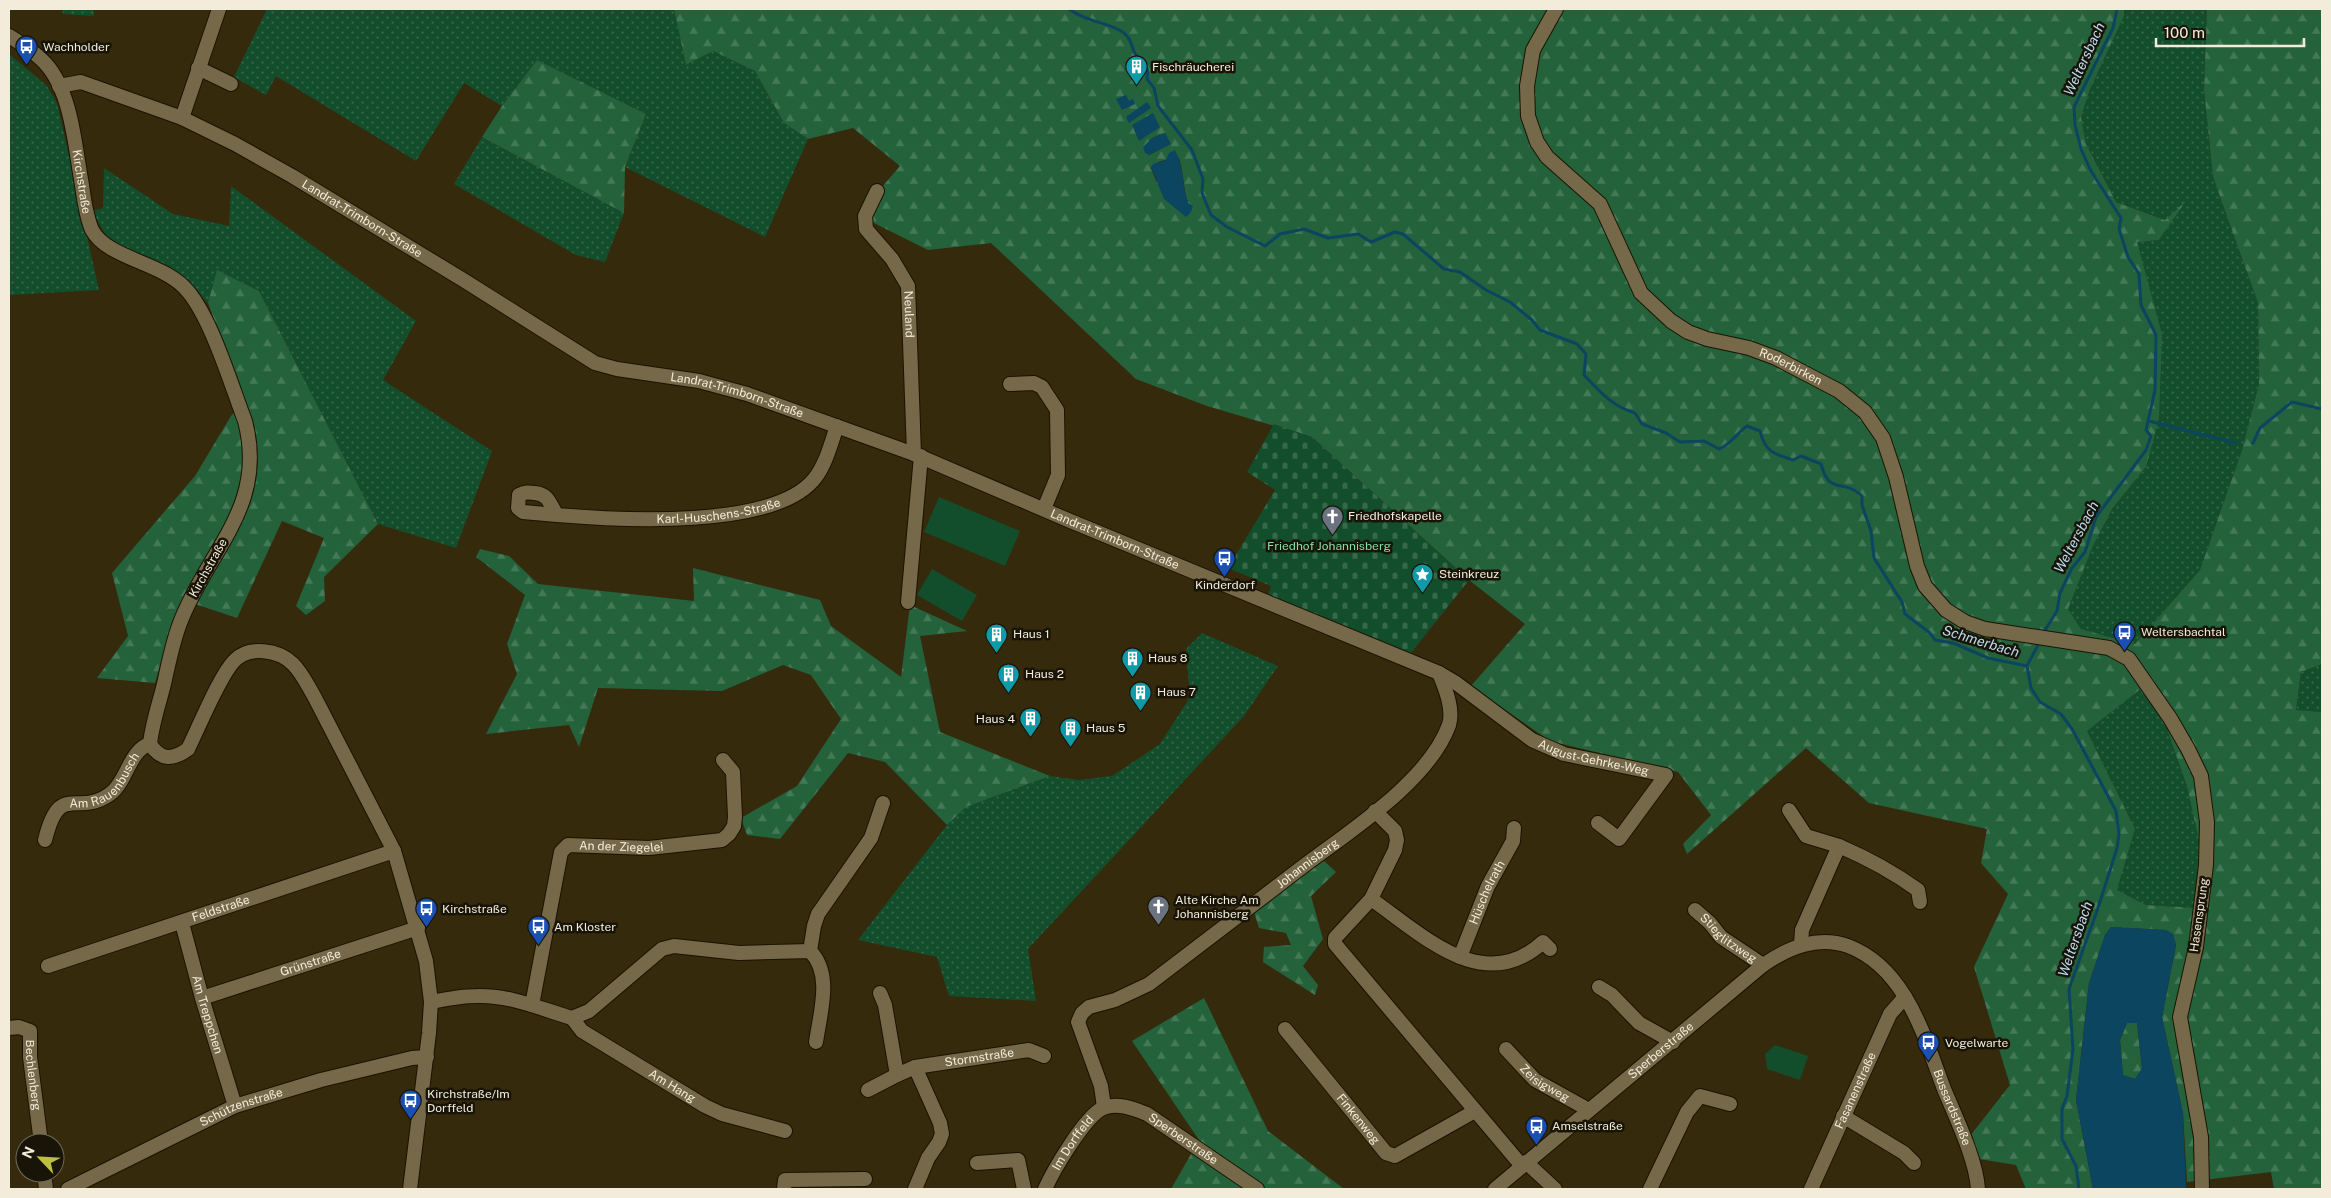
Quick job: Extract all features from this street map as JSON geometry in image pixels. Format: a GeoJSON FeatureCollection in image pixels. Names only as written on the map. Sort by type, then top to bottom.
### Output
{"type":"FeatureCollection","features":[{"type":"Feature","properties":{"kind":"street"},"geometry":{"type":"LineString","coordinates":[[182,118],[219,9]]}},
{"type":"Feature","properties":{"kind":"street","name":"Roderbirken"},"geometry":{"type":"LineString","coordinates":[[1556,9],[1533,50],[1527,86],[1528,116],[1537,142],[1547,157],[1600,204],[1641,293],[1671,321],[1688,332],[1707,339],[1749,348],[1776,358],[1840,390],[1865,412],[1883,438],[1896,477],[1917,566],[1925,586],[1934,599],[1946,610],[1965,622],[1985,629],[2109,648],[2130,659]]}},
{"type":"Feature","properties":{"kind":"street","name":"Kirchstraße"},"geometry":{"type":"LineString","coordinates":[[9,36],[47,65],[59,86],[68,110],[86,207],[92,229],[106,246],[167,273],[185,288],[205,317],[250,438],[251,456],[247,492],[235,520],[182,619],[150,744]]}},
{"type":"Feature","properties":{"kind":"street"},"geometry":{"type":"LineString","coordinates":[[198,68],[231,84]]}},
{"type":"Feature","properties":{"kind":"street","name":"Landrat-Trimborn-Straße"},"geometry":{"type":"LineString","coordinates":[[59,86],[81,82],[182,118],[235,144],[292,176],[540,327],[595,363],[617,369],[699,381],[747,394],[917,455],[1044,510],[1439,673]]}},
{"type":"Feature","properties":{"kind":"street","name":"Neuland"},"geometry":{"type":"LineString","coordinates":[[877,191],[865,216],[866,230],[892,260],[908,286],[917,455],[908,602]]}},
{"type":"Feature","properties":{"kind":"street"},"geometry":{"type":"LineString","coordinates":[[1010,384],[1034,383],[1042,387],[1057,410],[1058,475],[1044,510]]}},
{"type":"Feature","properties":{"kind":"street","name":"Karl-Huschens-Straße"},"geometry":{"type":"LineString","coordinates":[[557,515],[617,520],[648,520],[728,515],[785,501],[802,491],[815,478],[837,426]]}},
{"type":"Feature","properties":{"kind":"street"},"geometry":{"type":"LineString","coordinates":[[150,744],[161,756],[168,759],[177,757],[188,749],[225,674],[234,661],[248,652],[264,651],[277,654],[293,664],[307,683],[394,851],[418,928],[426,961],[431,1002],[427,1057],[410,1189]]}},
{"type":"Feature","properties":{"kind":"street","name":"Hasensprung"},"geometry":{"type":"LineString","coordinates":[[2130,659],[2170,718],[2188,749],[2200,776],[2206,813],[2206,865],[2196,947],[2180,1017],[2202,1137],[2202,1189]]}},
{"type":"Feature","properties":{"kind":"street","name":"Johannisberg"},"geometry":{"type":"LineString","coordinates":[[1104,1107],[1101,1086],[1078,1022],[1082,1014],[1090,1007],[1115,1000],[1149,984],[1375,811],[1420,770],[1440,742],[1449,723],[1450,713],[1445,687],[1439,673]]}},
{"type":"Feature","properties":{"kind":"street","name":"August-Gehrke-Weg"},"geometry":{"type":"LineString","coordinates":[[1439,673],[1456,683],[1532,740],[1564,754],[1666,775],[1619,839],[1598,823]]}},
{"type":"Feature","properties":{"kind":"street","name":"Am Rauenbusch"},"geometry":{"type":"LineString","coordinates":[[45,840],[55,811],[64,804],[94,801],[110,794],[120,782],[139,751],[144,746],[150,744]]}},
{"type":"Feature","properties":{"kind":"street","name":"An der Ziegelei"},"geometry":{"type":"LineString","coordinates":[[532,1004],[561,852],[568,845],[643,848],[709,843],[722,840],[734,826],[735,817],[732,772],[723,760]]}},
{"type":"Feature","properties":{"kind":"street"},"geometry":{"type":"LineString","coordinates":[[810,951],[818,914],[871,838],[883,803]]}},
{"type":"Feature","properties":{"kind":"street"},"geometry":{"type":"LineString","coordinates":[[1789,810],[1806,836],[1869,858],[1918,890],[1920,902]]}},
{"type":"Feature","properties":{"kind":"street"},"geometry":{"type":"LineString","coordinates":[[1375,811],[1394,832],[1397,840],[1386,870],[1371,899],[1335,938],[1335,944],[1475,1111],[1524,1164],[1555,1189]]}},
{"type":"Feature","properties":{"kind":"street","name":"Hüschelrath"},"geometry":{"type":"LineString","coordinates":[[1460,957],[1488,886],[1513,841],[1514,828]]}},
{"type":"Feature","properties":{"kind":"street"},"geometry":{"type":"LineString","coordinates":[[1801,944],[1802,930],[1839,846]]}},
{"type":"Feature","properties":{"kind":"street","name":"Feldstraße"},"geometry":{"type":"LineString","coordinates":[[48,966],[394,851]]}},
{"type":"Feature","properties":{"kind":"street"},"geometry":{"type":"LineString","coordinates":[[1371,899],[1446,951],[1475,963],[1492,965],[1509,963],[1522,958],[1543,942],[1550,949]]}},
{"type":"Feature","properties":{"kind":"street","name":"Stieglitzweg"},"geometry":{"type":"LineString","coordinates":[[1695,910],[1710,923],[1721,937],[1763,965]]}},
{"type":"Feature","properties":{"kind":"street","name":"Am Treppchen"},"geometry":{"type":"LineString","coordinates":[[182,923],[202,998],[235,1106]]}},
{"type":"Feature","properties":{"kind":"street","name":"Grünstraße"},"geometry":{"type":"LineString","coordinates":[[202,998],[418,928]]}},
{"type":"Feature","properties":{"kind":"street","name":"Sperberstraße"},"geometry":{"type":"LineString","coordinates":[[1495,1189],[1763,965],[1779,954],[1801,944],[1827,942],[1841,944]]}},
{"type":"Feature","properties":{"kind":"street","name":"Bussardstraße"},"geometry":{"type":"LineString","coordinates":[[1841,944],[1857,950],[1882,966],[1905,997],[1919,1024],[1964,1137],[1978,1189]]}},
{"type":"Feature","properties":{"kind":"street"},"geometry":{"type":"LineString","coordinates":[[431,1002],[479,996],[496,997],[532,1004],[572,1018],[589,1011],[662,949],[674,946],[739,953],[810,951],[818,959],[823,979],[816,1042]]}},
{"type":"Feature","properties":{"kind":"street"},"geometry":{"type":"LineString","coordinates":[[1599,987],[1612,995],[1639,1024],[1673,1042]]}},
{"type":"Feature","properties":{"kind":"street"},"geometry":{"type":"LineString","coordinates":[[880,993],[885,1005],[897,1074]]}},
{"type":"Feature","properties":{"kind":"street","name":"Fasanenstraße"},"geometry":{"type":"LineString","coordinates":[[1811,1189],[1890,1014],[1905,997]]}},
{"type":"Feature","properties":{"kind":"street","name":"Am Hang"},"geometry":{"type":"LineString","coordinates":[[572,1018],[582,1031],[705,1106],[722,1114],[785,1131]]}},
{"type":"Feature","properties":{"kind":"street","name":"Bechlenberg"},"geometry":{"type":"LineString","coordinates":[[9,1028],[19,1027],[30,1031],[30,1057],[40,1133]]}},
{"type":"Feature","properties":{"kind":"street","name":"Finkenweg"},"geometry":{"type":"LineString","coordinates":[[1285,1029],[1386,1153],[1396,1156],[1475,1111]]}},
{"type":"Feature","properties":{"kind":"street","name":"Zeisigweg"},"geometry":{"type":"LineString","coordinates":[[1506,1049],[1535,1080],[1589,1110]]}},
{"type":"Feature","properties":{"kind":"street","name":"Stormstraße"},"geometry":{"type":"LineString","coordinates":[[868,1090],[897,1074],[915,1067],[1029,1050],[1044,1056]]}},
{"type":"Feature","properties":{"kind":"street","name":"Schützenstraße"},"geometry":{"type":"LineString","coordinates":[[68,1189],[235,1106],[321,1080],[412,1058],[427,1057]]}},
{"type":"Feature","properties":{"kind":"street"},"geometry":{"type":"LineString","coordinates":[[915,1067],[940,1123],[942,1134],[940,1142],[928,1158],[915,1189]]}},
{"type":"Feature","properties":{"kind":"street"},"geometry":{"type":"LineString","coordinates":[[1650,1189],[1686,1112],[1700,1096],[1730,1104]]}},
{"type":"Feature","properties":{"kind":"street","name":"Im Dorffeld"},"geometry":{"type":"LineString","coordinates":[[1049,1188],[1086,1123],[1097,1111],[1104,1107]]}},
{"type":"Feature","properties":{"kind":"street","name":"Sperberstraße"},"geometry":{"type":"LineString","coordinates":[[1104,1107],[1128,1107],[1147,1114],[1257,1189]]}},
{"type":"Feature","properties":{"kind":"street"},"geometry":{"type":"LineString","coordinates":[[1843,1116],[1904,1152],[1914,1164]]}},
{"type":"Feature","properties":{"kind":"street"},"geometry":{"type":"LineString","coordinates":[[977,1164],[1018,1160],[1024,1189]]}},
{"type":"Feature","properties":{"kind":"street"},"geometry":{"type":"LineString","coordinates":[[784,1189],[785,1180],[865,1179]]}},
{"type":"Feature","properties":{"kind":"green space"},"geometry":{"type":"Polygon","coordinates":[[[62,9],[93,9],[94,16],[63,14],[62,9]]]}},
{"type":"Feature","properties":{"kind":"green space"},"geometry":{"type":"Polygon","coordinates":[[[267,9],[674,9],[686,65],[713,51],[755,71],[784,123],[808,139],[765,237],[625,167],[646,114],[537,60],[502,106],[464,83],[416,161],[276,76],[266,95],[234,77],[267,9]]]}},
{"type":"Feature","properties":{"kind":"green space"},"geometry":{"type":"Polygon","coordinates":[[[674,9],[2124,9],[2124,16],[2090,89],[2081,117],[2086,144],[2116,202],[2165,220],[2186,201],[2159,240],[2137,242],[2162,334],[2159,418],[2146,467],[2112,509],[2092,548],[2068,609],[2081,629],[2135,644],[2200,570],[2242,450],[2259,384],[2258,303],[2213,177],[2204,90],[2207,9],[2322,9],[2322,664],[2301,672],[2296,710],[2322,712],[2322,1189],[2274,1189],[2271,1172],[2187,1182],[2183,1113],[2162,1017],[2176,945],[2173,934],[2165,930],[2111,927],[2105,935],[2089,983],[2076,1100],[2093,1189],[2026,1189],[2016,1165],[1979,1159],[1970,1136],[2010,1085],[1974,967],[2008,894],[1981,863],[1987,829],[1869,803],[1806,748],[1687,854],[1683,844],[1711,815],[1678,772],[1550,741],[1471,686],[1525,624],[1469,580],[1312,437],[1207,406],[1136,379],[991,243],[928,250],[858,215],[900,166],[853,128],[808,139],[784,123],[755,71],[713,51],[686,65],[674,9]],[[1165,133],[1152,138],[1149,155],[1170,144],[1165,133]],[[1179,158],[1167,159],[1151,168],[1156,181],[1188,203],[1179,158]],[[2142,688],[2087,731],[2135,829],[2117,890],[2146,905],[2195,908],[2199,841],[2187,786],[2167,729],[2142,688]]]}},
{"type":"Feature","properties":{"kind":"green space"},"geometry":{"type":"Polygon","coordinates":[[[2124,9],[2207,9],[2204,90],[2213,177],[2258,303],[2259,384],[2242,450],[2200,570],[2135,644],[2081,629],[2068,609],[2092,548],[2112,509],[2146,467],[2162,334],[2136,241],[2159,240],[2184,204],[2166,220],[2116,202],[2086,144],[2081,117],[2090,89],[2124,16],[2124,9]]]}},
{"type":"Feature","properties":{"kind":"green space"},"geometry":{"type":"Polygon","coordinates":[[[9,54],[47,86],[57,103],[99,290],[9,295],[9,54]]]}},
{"type":"Feature","properties":{"kind":"green space"},"geometry":{"type":"Polygon","coordinates":[[[537,60],[646,114],[625,167],[624,213],[482,137],[502,106],[537,60]]]}},
{"type":"Feature","properties":{"kind":"green space"},"geometry":{"type":"Polygon","coordinates":[[[482,137],[624,213],[605,262],[576,255],[454,184],[482,137]]]}},
{"type":"Feature","properties":{"kind":"green space"},"geometry":{"type":"Polygon","coordinates":[[[104,168],[173,214],[229,226],[231,186],[416,321],[383,380],[492,451],[456,548],[378,524],[259,291],[217,270],[208,303],[169,266],[110,243],[92,211],[103,208],[104,168]]]}},
{"type":"Feature","properties":{"kind":"green space"},"geometry":{"type":"Polygon","coordinates":[[[217,270],[259,291],[378,524],[324,577],[325,601],[306,615],[296,606],[324,538],[282,521],[237,618],[183,600],[173,620],[155,683],[97,678],[128,636],[112,573],[195,476],[231,416],[244,401],[208,303],[217,270]]]}},
{"type":"Feature","properties":{"kind":"green space","name":"Friedhof Johannisberg"},"geometry":{"type":"Polygon","coordinates":[[[1274,424],[1312,437],[1469,580],[1411,653],[1268,596],[1271,586],[1228,568],[1275,490],[1247,472],[1274,424]]]}},
{"type":"Feature","properties":{"kind":"green space"},"geometry":{"type":"Polygon","coordinates":[[[939,497],[1020,531],[1005,566],[924,532],[939,497]]]}},
{"type":"Feature","properties":{"kind":"green space"},"geometry":{"type":"Polygon","coordinates":[[[480,549],[509,556],[538,584],[694,601],[693,568],[820,600],[831,626],[901,677],[910,605],[967,631],[920,636],[940,732],[1050,776],[966,807],[947,825],[885,762],[848,753],[780,839],[747,835],[741,818],[797,786],[841,719],[811,675],[783,665],[722,691],[598,688],[579,747],[569,725],[486,734],[517,674],[507,644],[525,595],[476,557],[480,549]]]}},
{"type":"Feature","properties":{"kind":"green space"},"geometry":{"type":"Polygon","coordinates":[[[932,569],[977,595],[962,621],[917,595],[932,569]]]}},
{"type":"Feature","properties":{"kind":"green space"},"geometry":{"type":"Polygon","coordinates":[[[1202,633],[1278,666],[1244,716],[1028,949],[1036,1001],[949,996],[937,957],[858,940],[947,825],[966,807],[1050,776],[1079,780],[1112,776],[1160,744],[1190,697],[1186,649],[1202,633]]]}},
{"type":"Feature","properties":{"kind":"green space"},"geometry":{"type":"Polygon","coordinates":[[[2322,664],[2322,712],[2296,710],[2301,672],[2322,664]]]}},
{"type":"Feature","properties":{"kind":"green space"},"geometry":{"type":"Polygon","coordinates":[[[2142,688],[2167,729],[2187,786],[2199,841],[2195,908],[2146,905],[2117,890],[2135,829],[2087,731],[2142,688]]]}},
{"type":"Feature","properties":{"kind":"green space"},"geometry":{"type":"Polygon","coordinates":[[[1324,861],[1336,872],[1311,896],[1323,939],[1303,966],[1318,985],[1315,995],[1263,962],[1264,947],[1291,945],[1286,933],[1259,928],[1253,909],[1324,861]]]}},
{"type":"Feature","properties":{"kind":"green space"},"geometry":{"type":"Polygon","coordinates":[[[1204,998],[1268,1131],[1344,1189],[1171,1189],[1199,1140],[1132,1041],[1204,998]]]}},
{"type":"Feature","properties":{"kind":"green space"},"geometry":{"type":"Polygon","coordinates":[[[2127,1023],[2137,1023],[2142,1069],[2135,1079],[2123,1075],[2120,1040],[2127,1023]]]}},
{"type":"Feature","properties":{"kind":"green space"},"geometry":{"type":"Polygon","coordinates":[[[1775,1045],[1808,1056],[1800,1080],[1767,1069],[1765,1054],[1775,1045]]]}},
{"type":"Feature","properties":{"kind":"water"},"geometry":{"type":"Polygon","coordinates":[[[1126,95],[1129,101],[1133,99],[1135,104],[1122,110],[1116,99],[1126,95]]]}},
{"type":"Feature","properties":{"kind":"water"},"geometry":{"type":"Polygon","coordinates":[[[1147,102],[1151,108],[1129,123],[1126,117],[1147,102]]]}},
{"type":"Feature","properties":{"kind":"water"},"geometry":{"type":"Polygon","coordinates":[[[1153,113],[1160,127],[1139,141],[1132,125],[1153,113]]]}},
{"type":"Feature","properties":{"kind":"water"},"geometry":{"type":"Polygon","coordinates":[[[1165,133],[1171,144],[1149,155],[1145,153],[1143,147],[1152,138],[1165,133]]]}},
{"type":"Feature","properties":{"kind":"water"},"geometry":{"type":"Polygon","coordinates":[[[1175,150],[1180,163],[1188,203],[1193,206],[1191,212],[1186,217],[1164,199],[1151,167],[1153,164],[1166,160],[1169,153],[1175,150]]]}},
{"type":"Feature","properties":{"kind":"water"},"geometry":{"type":"Polygon","coordinates":[[[2111,927],[2166,930],[2173,934],[2176,945],[2162,1017],[2183,1113],[2186,1189],[2093,1189],[2076,1100],[2089,983],[2105,935],[2111,927]],[[2127,1023],[2120,1040],[2123,1075],[2135,1079],[2142,1068],[2137,1023],[2127,1023]]]}},
{"type":"Feature","properties":{"kind":"waterway","name":"Schmerbach"},"geometry":{"type":"LineString","coordinates":[[1069,9],[1083,17],[1118,29],[1127,36],[1133,51],[1147,68],[1147,79],[1154,88],[1158,106],[1192,150],[1203,179],[1202,193],[1211,215],[1227,227],[1265,246],[1280,234],[1304,229],[1328,238],[1358,234],[1371,242],[1395,232],[1403,234],[1444,269],[1460,272],[1486,290],[1510,302],[1532,320],[1540,330],[1577,344],[1586,354],[1584,375],[1601,393],[1613,402],[1635,413],[1642,424],[1666,433],[1680,442],[1704,441],[1719,449],[1747,426],[1760,431],[1765,444],[1776,454],[1793,460],[1801,456],[1821,464],[1828,480],[1833,484],[1848,488],[1862,496],[1862,505],[1871,531],[1874,558],[1902,602],[1905,614],[1930,633],[1935,640],[1953,643],[1988,658],[2027,666]]}},
{"type":"Feature","properties":{"kind":"waterway","name":"Weltersbach"},"geometry":{"type":"LineString","coordinates":[[2042,635],[2057,611],[2060,593],[2072,568],[2085,552],[2096,517],[2146,450],[2151,436],[2146,430],[2155,390],[2156,335],[2141,305],[2139,274],[2128,257],[2119,229],[2121,218],[2091,171],[2081,149],[2075,125],[2074,107],[2113,28],[2117,9]]}},
{"type":"Feature","properties":{"kind":"waterway"},"geometry":{"type":"LineString","coordinates":[[2253,443],[2260,428],[2292,402],[2322,409]]}},
{"type":"Feature","properties":{"kind":"waterway"},"geometry":{"type":"LineString","coordinates":[[2149,421],[2235,443]]}},
{"type":"Feature","properties":{"kind":"waterway","name":"Weltersbach"},"geometry":{"type":"LineString","coordinates":[[2040,641],[2027,666],[2031,688],[2040,702],[2061,714],[2072,729],[2116,811],[2119,834],[2117,848],[2098,908],[2069,989],[2073,1049],[2067,1096],[2062,1109],[2062,1139],[2076,1166],[2079,1189]]}},
{"type":"Feature","properties":{"kind":"place","name":"Wachholder"},"geometry":{"type":"Point","coordinates":[27,66]}},
{"type":"Feature","properties":{"kind":"place","name":"Fischräucherei"},"geometry":{"type":"Point","coordinates":[1136,86]}},
{"type":"Feature","properties":{"kind":"place","name":"Friedhofskapelle"},"geometry":{"type":"Point","coordinates":[1332,535]}},
{"type":"Feature","properties":{"kind":"place","name":"Kinderdorf"},"geometry":{"type":"Point","coordinates":[1225,577]}},
{"type":"Feature","properties":{"kind":"place","name":"Steinkreuz"},"geometry":{"type":"Point","coordinates":[1423,593]}},
{"type":"Feature","properties":{"kind":"place","name":"Weltersbachtal"},"geometry":{"type":"Point","coordinates":[2125,651]}},
{"type":"Feature","properties":{"kind":"place","name":"Haus 1"},"geometry":{"type":"Point","coordinates":[997,653]}},
{"type":"Feature","properties":{"kind":"place","name":"Haus 8"},"geometry":{"type":"Point","coordinates":[1132,677]}},
{"type":"Feature","properties":{"kind":"place","name":"Haus 2"},"geometry":{"type":"Point","coordinates":[1009,693]}},
{"type":"Feature","properties":{"kind":"place","name":"Haus 7"},"geometry":{"type":"Point","coordinates":[1141,711]}},
{"type":"Feature","properties":{"kind":"place","name":"Haus 4"},"geometry":{"type":"Point","coordinates":[1031,738]}},
{"type":"Feature","properties":{"kind":"place","name":"Haus 5"},"geometry":{"type":"Point","coordinates":[1070,747]}},
{"type":"Feature","properties":{"kind":"place","name":"Alte Kirche Am Johannisberg"},"geometry":{"type":"Point","coordinates":[1159,926]}},
{"type":"Feature","properties":{"kind":"place","name":"Kirchstraße"},"geometry":{"type":"Point","coordinates":[426,928]}},
{"type":"Feature","properties":{"kind":"place","name":"Am Kloster"},"geometry":{"type":"Point","coordinates":[538,946]}},
{"type":"Feature","properties":{"kind":"place","name":"Vogelwarte"},"geometry":{"type":"Point","coordinates":[1929,1062]}},
{"type":"Feature","properties":{"kind":"place","name":"Kirchstraße/Im Dorffeld"},"geometry":{"type":"Point","coordinates":[411,1120]}},
{"type":"Feature","properties":{"kind":"place","name":"Amselstraße"},"geometry":{"type":"Point","coordinates":[1536,1145]}}]}
